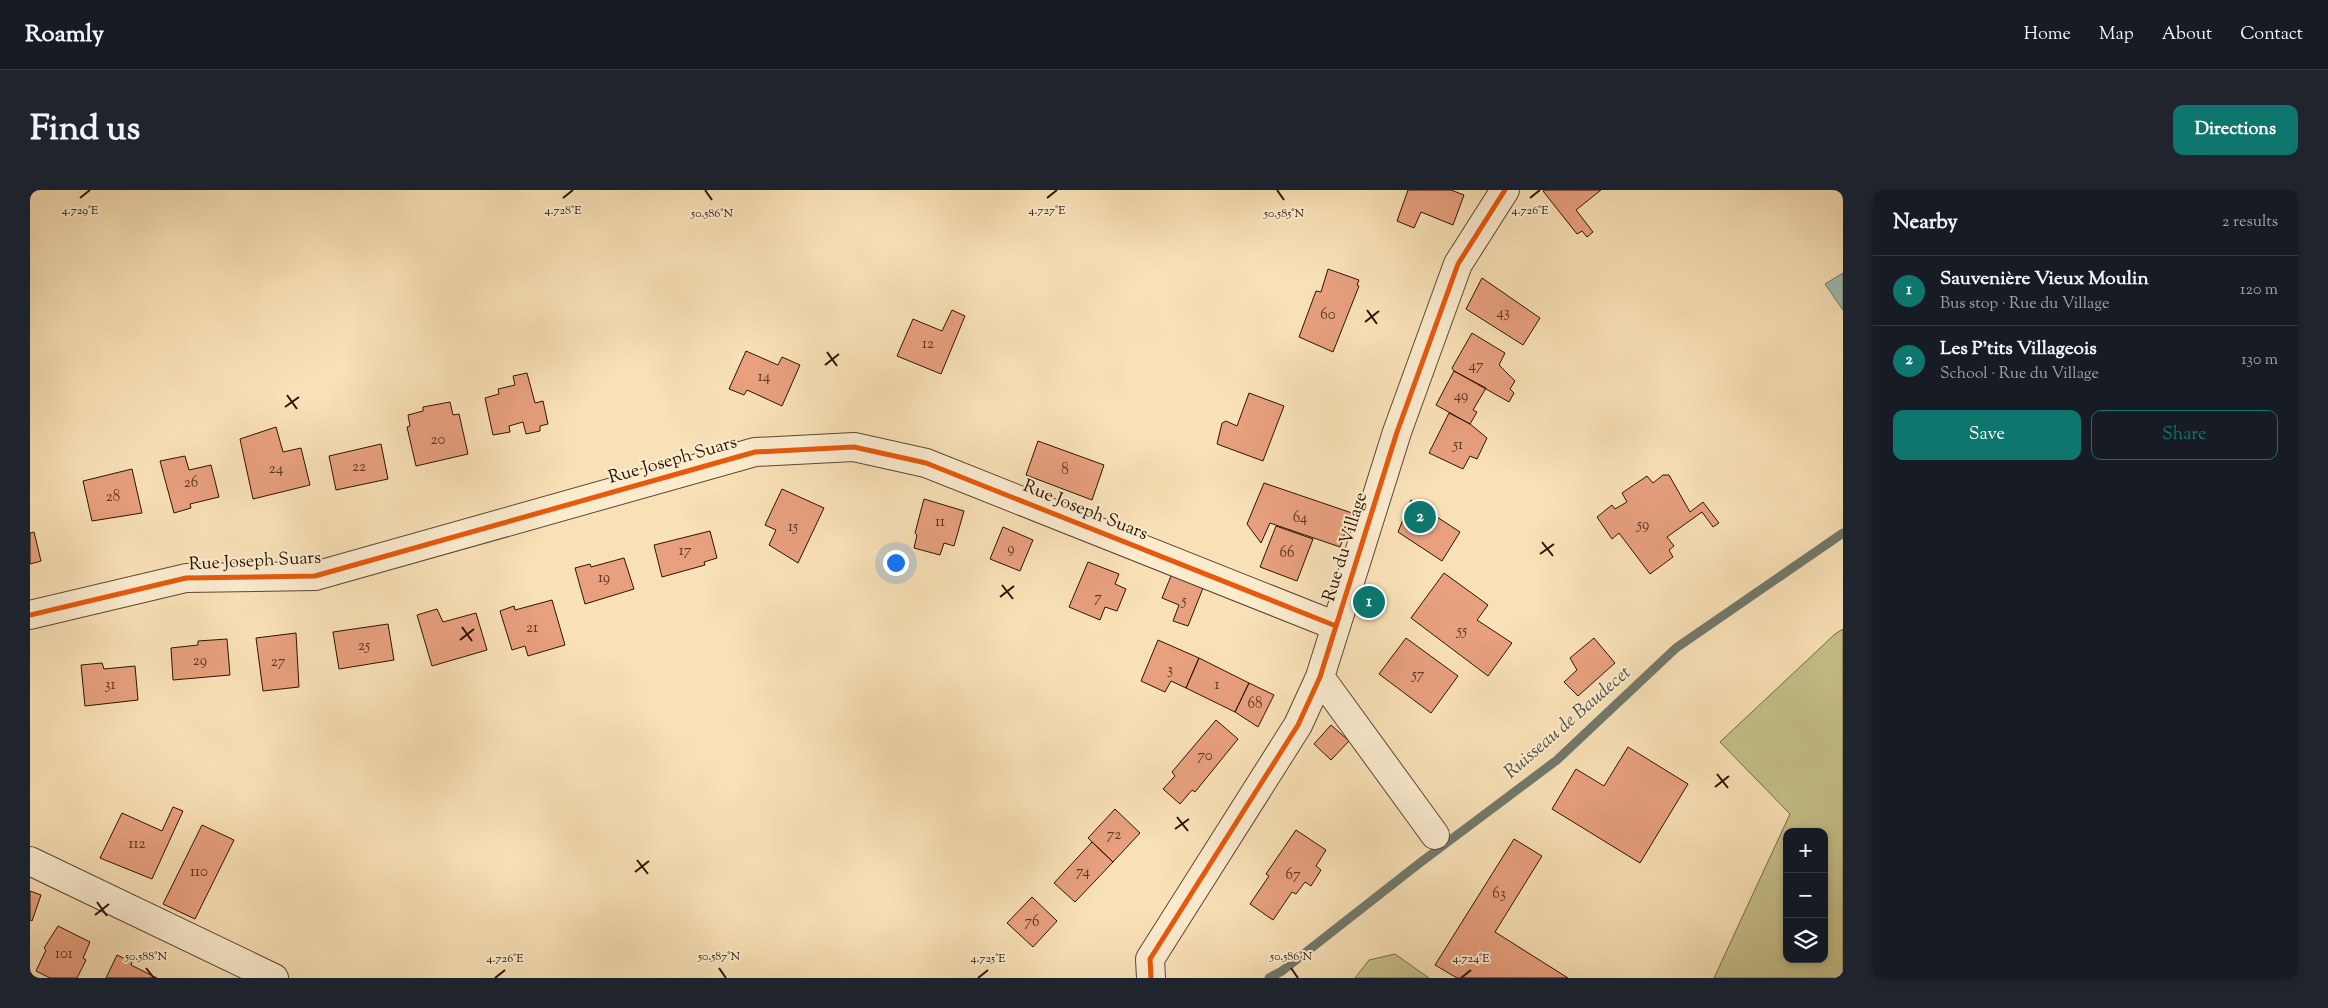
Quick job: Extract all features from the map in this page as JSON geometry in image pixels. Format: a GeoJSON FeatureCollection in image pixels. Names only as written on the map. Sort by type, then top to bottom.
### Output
{"type":"FeatureCollection","features":[{"type":"Feature","properties":{"kind":"street","name":"Rue du Village"},"geometry":{"type":"LineString","coordinates":[[1151,978],[1150,958],[1298,725],[1320,677],[1396,432],[1458,264],[1504,190]]}},
{"type":"Feature","properties":{"kind":"street","name":"Rue Joseph Suars"},"geometry":{"type":"LineString","coordinates":[[30,615],[186,578],[315,576],[755,452],[854,447],[926,463],[1336,626]]}},
{"type":"Feature","properties":{"kind":"street"},"geometry":{"type":"LineString","coordinates":[[1320,677],[1435,835]]}},
{"type":"Feature","properties":{"kind":"street"},"geometry":{"type":"LineString","coordinates":[[30,861],[274,978]]}},
{"type":"Feature","properties":{"kind":"shaded area"},"geometry":{"type":"Polygon","coordinates":[[[1843,273],[1843,310],[1825,284],[1843,273]]]}},
{"type":"Feature","properties":{"kind":"shaded area"},"geometry":{"type":"Polygon","coordinates":[[[1843,629],[1843,978],[1714,978],[1783,829],[1783,963],[1828,963],[1828,828],[1784,828],[1790,814],[1720,742],[1835,634],[1843,629]]]}},
{"type":"Feature","properties":{"kind":"shaded area"},"geometry":{"type":"Polygon","coordinates":[[[1395,954],[1429,978],[1355,978],[1369,960],[1395,954]]]}},
{"type":"Feature","properties":{"kind":"building"},"geometry":{"type":"Polygon","coordinates":[[[1408,190],[1451,190],[1464,195],[1453,225],[1421,212],[1414,228],[1397,221],[1408,190]]]}},
{"type":"Feature","properties":{"kind":"building"},"geometry":{"type":"Polygon","coordinates":[[[1601,190],[1576,210],[1593,232],[1587,237],[1582,231],[1577,234],[1543,191],[1601,190]]]}},
{"type":"Feature","properties":{"kind":"building"},"geometry":{"type":"Polygon","coordinates":[[[1328,269],[1359,280],[1357,285],[1359,286],[1333,352],[1299,337],[1316,291],[1321,292],[1328,269]]]}},
{"type":"Feature","properties":{"kind":"building"},"geometry":{"type":"Polygon","coordinates":[[[1482,278],[1540,318],[1523,345],[1466,309],[1482,278]]]}},
{"type":"Feature","properties":{"kind":"building"},"geometry":{"type":"Polygon","coordinates":[[[952,310],[965,316],[941,374],[897,356],[913,319],[942,331],[952,310]]]}},
{"type":"Feature","properties":{"kind":"building"},"geometry":{"type":"Polygon","coordinates":[[[1472,333],[1505,353],[1499,365],[1515,381],[1510,389],[1514,393],[1509,402],[1454,371],[1452,368],[1472,333]]]}},
{"type":"Feature","properties":{"kind":"building"},"geometry":{"type":"Polygon","coordinates":[[[746,351],[778,365],[782,357],[800,365],[782,406],[747,390],[744,395],[729,389],[746,351]]]}},
{"type":"Feature","properties":{"kind":"building"},"geometry":{"type":"Polygon","coordinates":[[[1454,371],[1486,388],[1473,410],[1477,412],[1470,424],[1436,405],[1454,371]]]}},
{"type":"Feature","properties":{"kind":"building"},"geometry":{"type":"Polygon","coordinates":[[[527,373],[535,403],[543,401],[548,424],[540,426],[540,431],[526,434],[523,422],[509,426],[510,432],[493,435],[485,398],[499,394],[498,389],[515,385],[513,376],[527,373]]]}},
{"type":"Feature","properties":{"kind":"building"},"geometry":{"type":"Polygon","coordinates":[[[1249,393],[1284,406],[1263,461],[1217,444],[1222,423],[1226,421],[1237,426],[1249,393]]]}},
{"type":"Feature","properties":{"kind":"building"},"geometry":{"type":"Polygon","coordinates":[[[450,402],[453,415],[459,414],[468,454],[416,466],[407,427],[410,426],[408,415],[423,411],[423,407],[450,402]]]}},
{"type":"Feature","properties":{"kind":"building"},"geometry":{"type":"Polygon","coordinates":[[[1449,413],[1470,424],[1487,438],[1477,459],[1470,456],[1463,469],[1429,453],[1449,413]]]}},
{"type":"Feature","properties":{"kind":"building"},"geometry":{"type":"Polygon","coordinates":[[[276,427],[283,452],[301,448],[310,485],[253,499],[240,439],[276,427]]]}},
{"type":"Feature","properties":{"kind":"building"},"geometry":{"type":"Polygon","coordinates":[[[1038,441],[1104,465],[1092,500],[1026,475],[1038,441]]]}},
{"type":"Feature","properties":{"kind":"building"},"geometry":{"type":"Polygon","coordinates":[[[381,444],[388,479],[336,490],[329,456],[381,444]]]}},
{"type":"Feature","properties":{"kind":"building"},"geometry":{"type":"Polygon","coordinates":[[[185,456],[189,470],[211,465],[219,497],[190,504],[191,508],[174,513],[160,461],[185,456]]]}},
{"type":"Feature","properties":{"kind":"building"},"geometry":{"type":"Polygon","coordinates":[[[132,469],[142,513],[92,521],[83,481],[132,469]]]}},
{"type":"Feature","properties":{"kind":"building"},"geometry":{"type":"Polygon","coordinates":[[[1663,475],[1669,475],[1690,512],[1703,502],[1719,523],[1713,527],[1702,512],[1667,537],[1674,546],[1669,550],[1673,557],[1650,574],[1619,533],[1612,539],[1597,517],[1612,505],[1615,509],[1627,502],[1622,493],[1647,476],[1653,483],[1663,475]]]}},
{"type":"Feature","properties":{"kind":"building"},"geometry":{"type":"Polygon","coordinates":[[[1264,483],[1352,513],[1340,547],[1270,523],[1261,543],[1247,524],[1264,483]]]}},
{"type":"Feature","properties":{"kind":"building"},"geometry":{"type":"Polygon","coordinates":[[[782,489],[824,508],[798,563],[769,545],[776,530],[765,525],[782,489]]]}},
{"type":"Feature","properties":{"kind":"building"},"geometry":{"type":"Polygon","coordinates":[[[924,499],[964,511],[954,546],[944,543],[940,555],[914,548],[917,535],[915,533],[924,499]]]}},
{"type":"Feature","properties":{"kind":"building"},"geometry":{"type":"Polygon","coordinates":[[[1411,500],[1460,532],[1442,561],[1398,532],[1411,500]]]}},
{"type":"Feature","properties":{"kind":"building"},"geometry":{"type":"Polygon","coordinates":[[[1276,526],[1313,539],[1297,581],[1260,567],[1276,526]]]}},
{"type":"Feature","properties":{"kind":"building"},"geometry":{"type":"Polygon","coordinates":[[[1003,527],[1033,540],[1020,571],[990,559],[1003,527]]]}},
{"type":"Feature","properties":{"kind":"building"},"geometry":{"type":"Polygon","coordinates":[[[710,531],[717,558],[704,562],[705,565],[662,577],[654,545],[710,531]]]}},
{"type":"Feature","properties":{"kind":"building"},"geometry":{"type":"Polygon","coordinates":[[[34,532],[41,561],[30,564],[30,533],[34,532]]]}},
{"type":"Feature","properties":{"kind":"building"},"geometry":{"type":"Polygon","coordinates":[[[624,558],[634,589],[585,604],[575,568],[590,564],[591,567],[624,558]]]}},
{"type":"Feature","properties":{"kind":"building"},"geometry":{"type":"Polygon","coordinates":[[[1088,562],[1119,574],[1115,584],[1126,589],[1117,611],[1105,607],[1100,620],[1069,607],[1088,562]]]}},
{"type":"Feature","properties":{"kind":"building"},"geometry":{"type":"Polygon","coordinates":[[[1173,571],[1205,583],[1188,626],[1173,621],[1179,605],[1162,598],[1173,571]]]}},
{"type":"Feature","properties":{"kind":"building"},"geometry":{"type":"Polygon","coordinates":[[[1444,573],[1488,605],[1477,620],[1512,643],[1488,676],[1411,618],[1444,573]]]}},
{"type":"Feature","properties":{"kind":"building"},"geometry":{"type":"Polygon","coordinates":[[[552,600],[565,645],[528,656],[525,646],[512,650],[500,611],[514,606],[515,610],[552,600]]]}},
{"type":"Feature","properties":{"kind":"building"},"geometry":{"type":"Polygon","coordinates":[[[437,609],[443,622],[476,613],[487,650],[432,666],[417,615],[437,609]]]}},
{"type":"Feature","properties":{"kind":"building"},"geometry":{"type":"Polygon","coordinates":[[[388,624],[394,660],[339,669],[333,632],[388,624]]]}},
{"type":"Feature","properties":{"kind":"building"},"geometry":{"type":"Polygon","coordinates":[[[296,633],[299,687],[263,691],[256,638],[296,633]]]}},
{"type":"Feature","properties":{"kind":"building"},"geometry":{"type":"Polygon","coordinates":[[[1406,638],[1458,676],[1431,713],[1379,674],[1406,638]]]}},
{"type":"Feature","properties":{"kind":"building"},"geometry":{"type":"Polygon","coordinates":[[[1594,638],[1615,663],[1578,696],[1564,682],[1577,670],[1570,658],[1594,638]]]}},
{"type":"Feature","properties":{"kind":"building"},"geometry":{"type":"Polygon","coordinates":[[[227,639],[230,675],[173,680],[171,648],[198,645],[198,641],[227,639]]]}},
{"type":"Feature","properties":{"kind":"building"},"geometry":{"type":"Polygon","coordinates":[[[1158,640],[1199,658],[1186,688],[1171,681],[1165,692],[1141,681],[1158,640]]]}},
{"type":"Feature","properties":{"kind":"building"},"geometry":{"type":"Polygon","coordinates":[[[1199,658],[1249,683],[1235,712],[1186,688],[1199,658]]]}},
{"type":"Feature","properties":{"kind":"building"},"geometry":{"type":"Polygon","coordinates":[[[102,663],[104,669],[135,666],[138,700],[85,706],[81,665],[102,663]]]}},
{"type":"Feature","properties":{"kind":"building"},"geometry":{"type":"Polygon","coordinates":[[[1249,683],[1274,695],[1258,727],[1235,712],[1249,683]]]}},
{"type":"Feature","properties":{"kind":"building"},"geometry":{"type":"Polygon","coordinates":[[[1216,720],[1238,739],[1195,792],[1192,790],[1180,804],[1163,789],[1175,776],[1172,772],[1216,720]]]}},
{"type":"Feature","properties":{"kind":"building"},"geometry":{"type":"Polygon","coordinates":[[[1331,725],[1349,741],[1331,760],[1314,744],[1331,725]]]}},
{"type":"Feature","properties":{"kind":"building"},"geometry":{"type":"Polygon","coordinates":[[[1628,747],[1688,784],[1640,863],[1552,809],[1576,769],[1604,786],[1628,747]]]}},
{"type":"Feature","properties":{"kind":"building"},"geometry":{"type":"Polygon","coordinates":[[[173,807],[183,811],[152,879],[100,858],[122,813],[162,831],[173,807]]]}},
{"type":"Feature","properties":{"kind":"building"},"geometry":{"type":"Polygon","coordinates":[[[1115,809],[1140,833],[1113,862],[1088,838],[1115,809]]]}},
{"type":"Feature","properties":{"kind":"building"},"geometry":{"type":"Polygon","coordinates":[[[202,825],[234,840],[195,919],[163,904],[202,825]]]}},
{"type":"Feature","properties":{"kind":"building"},"geometry":{"type":"Polygon","coordinates":[[[1296,830],[1326,850],[1316,866],[1321,870],[1311,886],[1305,882],[1296,894],[1292,892],[1273,920],[1250,904],[1269,876],[1266,874],[1296,830]]]}},
{"type":"Feature","properties":{"kind":"building"},"geometry":{"type":"Polygon","coordinates":[[[1514,839],[1542,856],[1495,932],[1568,978],[1457,978],[1435,965],[1514,839]]]}},
{"type":"Feature","properties":{"kind":"building"},"geometry":{"type":"Polygon","coordinates":[[[1092,842],[1113,862],[1075,902],[1054,883],[1092,842]]]}},
{"type":"Feature","properties":{"kind":"building"},"geometry":{"type":"Polygon","coordinates":[[[30,891],[41,895],[32,921],[30,920],[30,891]]]}},
{"type":"Feature","properties":{"kind":"building"},"geometry":{"type":"Polygon","coordinates":[[[1032,897],[1057,921],[1033,947],[1007,923],[1032,897]]]}},
{"type":"Feature","properties":{"kind":"building"},"geometry":{"type":"Polygon","coordinates":[[[58,926],[90,942],[83,958],[86,960],[77,978],[50,978],[36,971],[46,950],[44,948],[58,926]]]}},
{"type":"Feature","properties":{"kind":"building"},"geometry":{"type":"Polygon","coordinates":[[[117,955],[132,962],[131,965],[157,978],[106,978],[117,955]]]}},
{"type":"Feature","properties":{"kind":"waterway","name":"Ruisseau de Baudecet"},"geometry":{"type":"LineString","coordinates":[[1269,978],[1282,971],[1421,862],[1557,760],[1676,648],[1843,533]]}},
{"type":"Feature","properties":{"kind":"cycle path"},"geometry":{"type":"LineString","coordinates":[[1151,978],[1150,959],[1298,725],[1320,677],[1397,432],[1458,264],[1505,190]]}},
{"type":"Feature","properties":{"kind":"cycle path"},"geometry":{"type":"LineString","coordinates":[[30,615],[186,578],[315,576],[755,452],[854,447],[926,463],[1336,626]]}},
{"type":"Feature","properties":{"kind":"place","name":"Les P'tits Villageois"},"geometry":{"type":"Point","coordinates":[1420,517]}},
{"type":"Feature","properties":{"kind":"place","name":"Sauvenière Vieux Moulin"},"geometry":{"type":"Point","coordinates":[1369,602]}}]}
